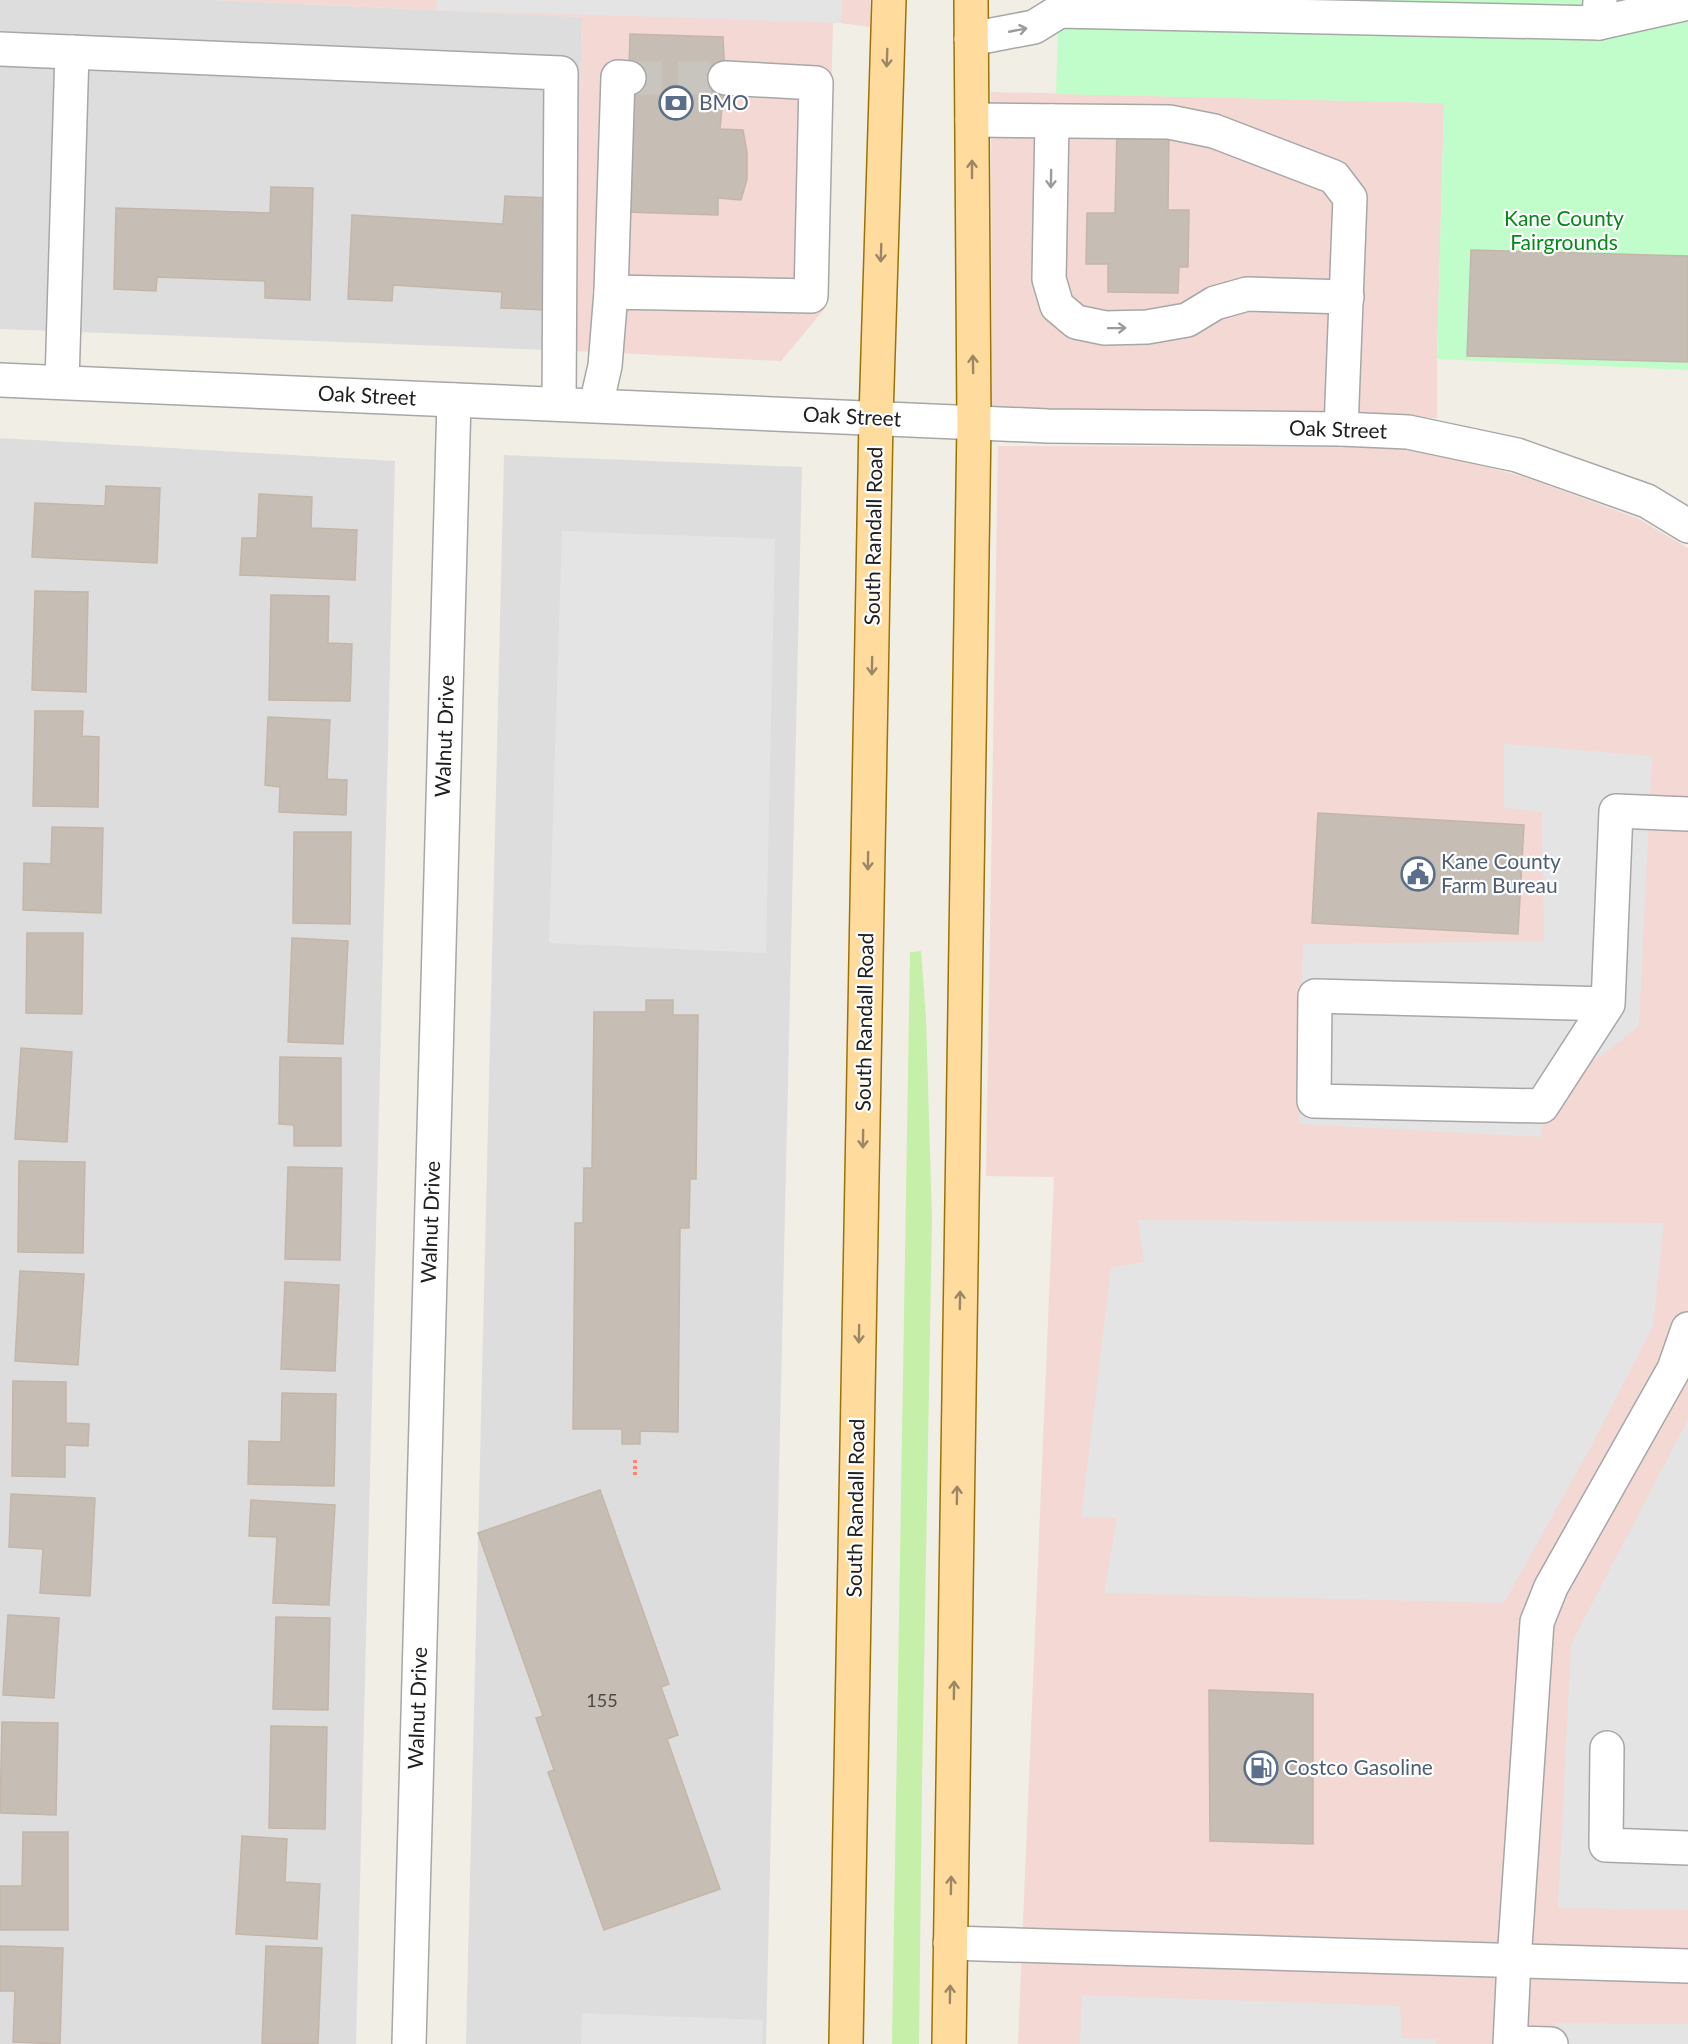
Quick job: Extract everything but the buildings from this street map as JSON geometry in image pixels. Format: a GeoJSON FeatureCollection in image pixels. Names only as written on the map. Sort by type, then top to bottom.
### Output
{"type":"FeatureCollection","features":[{"type":"Feature","properties":{"kind":"main road","name":"South Randall Road"},"geometry":{"type":"LineString","coordinates":[[846,2044],[876,418],[890,0]]}},
{"type":"Feature","properties":{"kind":"main road"},"geometry":{"type":"LineString","coordinates":[[949,2044],[974,423],[971,0]]}},
{"type":"Feature","properties":{"kind":"street"},"geometry":{"type":"LineString","coordinates":[[971,39],[1034,27],[1055,5],[1599,12],[1688,3]]}},
{"type":"Feature","properties":{"kind":"street"},"geometry":{"type":"LineString","coordinates":[[0,49],[561,73],[559,404]]}},
{"type":"Feature","properties":{"kind":"street"},"geometry":{"type":"LineString","coordinates":[[62,382],[72,52]]}},
{"type":"Feature","properties":{"kind":"street"},"geometry":{"type":"LineString","coordinates":[[596,405],[604,366],[611,292],[618,76],[629,78]]}},
{"type":"Feature","properties":{"kind":"street"},"geometry":{"type":"LineString","coordinates":[[611,292],[811,296],[816,83],[725,78]]}},
{"type":"Feature","properties":{"kind":"street"},"geometry":{"type":"LineString","coordinates":[[972,120],[1169,122],[1214,131],[1334,177],[1350,198],[1341,429]]}},
{"type":"Feature","properties":{"kind":"street"},"geometry":{"type":"LineString","coordinates":[[1052,121],[1049,279],[1057,306],[1076,322],[1105,328],[1147,327],[1187,320],[1215,303],[1247,294],[1347,297]]}},
{"type":"Feature","properties":{"kind":"street","name":"Oak Street"},"geometry":{"type":"LineString","coordinates":[[0,380],[1048,426],[1341,429],[1408,432],[1517,455],[1647,501],[1688,526]]}},
{"type":"Feature","properties":{"kind":"street","name":"Walnut Drive"},"geometry":{"type":"LineString","coordinates":[[409,2044],[454,400]]}},
{"type":"Feature","properties":{"kind":"street"},"geometry":{"type":"LineString","coordinates":[[1608,1004],[1315,996],[1314,1101],[1542,1106],[1608,1004],[1616,810],[1688,814]]}},
{"type":"Feature","properties":{"kind":"street"},"geometry":{"type":"LineString","coordinates":[[1551,2044],[1510,2043],[1538,1622],[1551,1587],[1674,1369],[1688,1329]]}},
{"type":"Feature","properties":{"kind":"street"},"geometry":{"type":"LineString","coordinates":[[1607,1748],[1606,1845],[1688,1848]]}},
{"type":"Feature","properties":{"kind":"street"},"geometry":{"type":"LineString","coordinates":[[950,1943],[1688,1966]]}},
{"type":"Feature","properties":{"kind":"path"},"geometry":{"type":"LineString","coordinates":[[634,1475],[635,1457]]}},
{"type":"Feature","properties":{"kind":"shaded area"},"geometry":{"type":"Polygon","coordinates":[[[0,0],[216,0],[582,17],[574,351],[0,329],[0,0]]]}},
{"type":"Feature","properties":{"kind":"shaded area"},"geometry":{"type":"Polygon","coordinates":[[[216,0],[870,0],[870,27],[833,22],[826,307],[781,361],[574,351],[582,17],[216,0]]]}},
{"type":"Feature","properties":{"kind":"shaded area"},"geometry":{"type":"Polygon","coordinates":[[[437,0],[842,0],[841,23],[436,10],[437,0]]]}},
{"type":"Feature","properties":{"kind":"shaded area"},"geometry":{"type":"Polygon","coordinates":[[[991,92],[1444,103],[1437,418],[992,408],[991,92]]]}},
{"type":"Feature","properties":{"kind":"shaded area"},"geometry":{"type":"Polygon","coordinates":[[[0,438],[395,461],[356,2044],[0,2044],[0,438]]]}},
{"type":"Feature","properties":{"kind":"shaded area"},"geometry":{"type":"Polygon","coordinates":[[[998,446],[1410,447],[1525,477],[1637,518],[1688,548],[1688,2044],[1018,2044],[1054,1177],[986,1176],[998,446]]]}},
{"type":"Feature","properties":{"kind":"shaded area"},"geometry":{"type":"Polygon","coordinates":[[[504,455],[802,467],[766,2044],[466,2044],[504,455]]]}},
{"type":"Feature","properties":{"kind":"shaded area"},"geometry":{"type":"Polygon","coordinates":[[[562,531],[775,539],[766,953],[549,943],[562,531]]]}},
{"type":"Feature","properties":{"kind":"shaded area"},"geometry":{"type":"Polygon","coordinates":[[[1504,744],[1652,756],[1639,1026],[1601,1056],[1558,1072],[1543,1075],[1541,1137],[1299,1124],[1303,944],[1544,941],[1542,812],[1504,808],[1504,744]]]}},
{"type":"Feature","properties":{"kind":"shaded area"},"geometry":{"type":"Polygon","coordinates":[[[1138,1220],[1664,1223],[1653,1326],[1592,1445],[1504,1603],[1104,1593],[1117,1518],[1081,1517],[1111,1268],[1144,1262],[1138,1220]]]}},
{"type":"Feature","properties":{"kind":"shaded area"},"geometry":{"type":"Polygon","coordinates":[[[1688,1419],[1688,1910],[1558,1908],[1571,1644],[1688,1419]]]}},
{"type":"Feature","properties":{"kind":"shaded area"},"geometry":{"type":"Polygon","coordinates":[[[1082,1995],[1400,2006],[1402,2038],[1437,2039],[1436,2044],[1080,2044],[1082,1995]]]}},
{"type":"Feature","properties":{"kind":"shaded area"},"geometry":{"type":"Polygon","coordinates":[[[582,2013],[763,2020],[762,2044],[581,2044],[582,2013]]]}},
{"type":"Feature","properties":{"kind":"shaded area"},"geometry":{"type":"Polygon","coordinates":[[[1555,2023],[1688,2024],[1688,2044],[1555,2044],[1555,2023]]]}},
{"type":"Feature","properties":{"kind":"green space","name":"Kane County Fairgrounds"},"geometry":{"type":"Polygon","coordinates":[[[1059,0],[1688,0],[1688,370],[1437,359],[1444,103],[1056,94],[1059,0]]]}},
{"type":"Feature","properties":{"kind":"green space"},"geometry":{"type":"Polygon","coordinates":[[[921,951],[926,1018],[932,1219],[919,2044],[892,2044],[910,952],[921,951]]]}},
{"type":"Feature","properties":{"kind":"tunnel"},"geometry":{"type":"LineString","coordinates":[[629,78],[725,78]]}},
{"type":"Feature","properties":{"kind":"place","name":"BMO"},"geometry":{"type":"Point","coordinates":[676,103]}},
{"type":"Feature","properties":{"kind":"place","name":"Kane County Farm Bureau"},"geometry":{"type":"Point","coordinates":[1418,874]}},
{"type":"Feature","properties":{"kind":"place","name":"Costco Gasoline"},"geometry":{"type":"Point","coordinates":[1261,1768]}}]}
